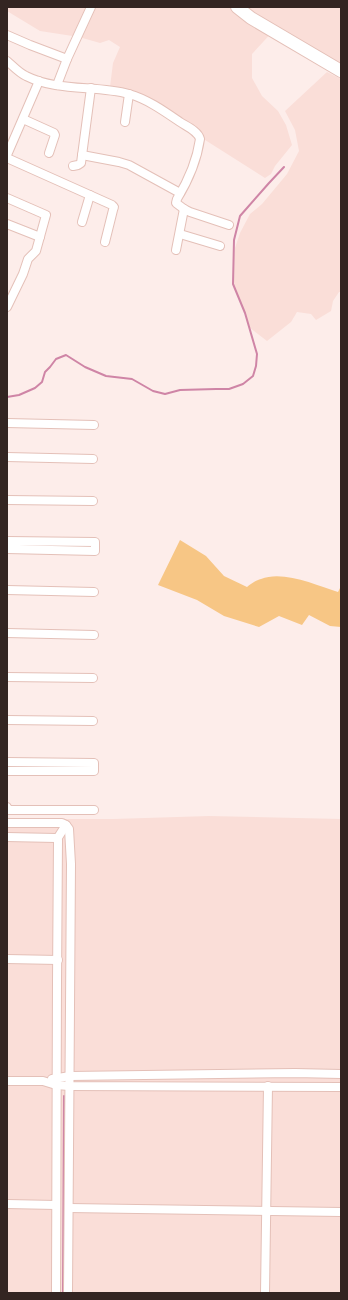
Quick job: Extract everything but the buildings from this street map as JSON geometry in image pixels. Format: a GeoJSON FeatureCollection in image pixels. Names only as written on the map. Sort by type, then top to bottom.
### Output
{"type":"FeatureCollection","features":[{"type":"Feature","properties":{"kind":"main road"},"geometry":{"type":"LineString","coordinates":[[237,7],[251,18],[267,26],[341,72]]}},
{"type":"Feature","properties":{"kind":"street"},"geometry":{"type":"LineString","coordinates":[[57,85],[67,59],[91,7]]}},
{"type":"Feature","properties":{"kind":"street"},"geometry":{"type":"LineString","coordinates":[[7,35],[67,59]]}},
{"type":"Feature","properties":{"kind":"street"},"geometry":{"type":"LineString","coordinates":[[7,61],[26,76],[39,81],[57,85],[91,88],[129,94],[151,103],[199,136],[199,149],[194,164],[176,202],[184,209],[204,218],[229,225]]}},
{"type":"Feature","properties":{"kind":"street"},"geometry":{"type":"LineString","coordinates":[[39,81],[7,156],[114,207],[105,242]]}},
{"type":"Feature","properties":{"kind":"street"},"geometry":{"type":"LineString","coordinates":[[73,166],[79,165],[82,155],[91,88]]}},
{"type":"Feature","properties":{"kind":"street"},"geometry":{"type":"LineString","coordinates":[[125,122],[129,94]]}},
{"type":"Feature","properties":{"kind":"street"},"geometry":{"type":"LineString","coordinates":[[23,119],[54,133],[55,135],[49,153]]}},
{"type":"Feature","properties":{"kind":"street"},"geometry":{"type":"LineString","coordinates":[[82,155],[129,165],[180,193]]}},
{"type":"Feature","properties":{"kind":"street"},"geometry":{"type":"LineString","coordinates":[[82,222],[90,195]]}},
{"type":"Feature","properties":{"kind":"street"},"geometry":{"type":"LineString","coordinates":[[7,198],[45,214],[36,251],[28,259],[23,274],[7,307]]}},
{"type":"Feature","properties":{"kind":"street"},"geometry":{"type":"LineString","coordinates":[[176,250],[184,209]]}},
{"type":"Feature","properties":{"kind":"street"},"geometry":{"type":"LineString","coordinates":[[7,224],[40,237]]}},
{"type":"Feature","properties":{"kind":"street"},"geometry":{"type":"LineString","coordinates":[[180,234],[220,246]]}},
{"type":"Feature","properties":{"kind":"street"},"geometry":{"type":"LineString","coordinates":[[7,423],[94,426]]}},
{"type":"Feature","properties":{"kind":"street"},"geometry":{"type":"LineString","coordinates":[[7,457],[93,459]]}},
{"type":"Feature","properties":{"kind":"street"},"geometry":{"type":"LineString","coordinates":[[7,500],[93,501]]}},
{"type":"Feature","properties":{"kind":"street"},"geometry":{"type":"LineString","coordinates":[[7,540],[95,542],[94,551],[7,549]]}},
{"type":"Feature","properties":{"kind":"street"},"geometry":{"type":"LineString","coordinates":[[7,590],[94,592]]}},
{"type":"Feature","properties":{"kind":"street"},"geometry":{"type":"LineString","coordinates":[[7,633],[94,635]]}},
{"type":"Feature","properties":{"kind":"street"},"geometry":{"type":"LineString","coordinates":[[7,677],[93,678]]}},
{"type":"Feature","properties":{"kind":"street"},"geometry":{"type":"LineString","coordinates":[[7,720],[93,721]]}},
{"type":"Feature","properties":{"kind":"street"},"geometry":{"type":"LineString","coordinates":[[7,762],[94,762],[94,771],[7,771]]}},
{"type":"Feature","properties":{"kind":"street"},"geometry":{"type":"LineString","coordinates":[[7,807],[8,810],[94,810]]}},
{"type":"Feature","properties":{"kind":"street"},"geometry":{"type":"LineString","coordinates":[[7,823],[62,823],[69,829],[71,864],[68,1293]]}},
{"type":"Feature","properties":{"kind":"street"},"geometry":{"type":"LineString","coordinates":[[56,1293],[56,1081],[58,960],[57,839],[66,825]]}},
{"type":"Feature","properties":{"kind":"street"},"geometry":{"type":"LineString","coordinates":[[7,838],[57,839]]}},
{"type":"Feature","properties":{"kind":"street"},"geometry":{"type":"LineString","coordinates":[[7,959],[58,960]]}},
{"type":"Feature","properties":{"kind":"street"},"geometry":{"type":"LineString","coordinates":[[7,1081],[56,1081],[70,1076],[295,1073],[341,1074]]}},
{"type":"Feature","properties":{"kind":"street"},"geometry":{"type":"LineString","coordinates":[[56,1081],[70,1086],[341,1087]]}},
{"type":"Feature","properties":{"kind":"street"},"geometry":{"type":"LineString","coordinates":[[265,1293],[268,1086]]}},
{"type":"Feature","properties":{"kind":"street"},"geometry":{"type":"LineString","coordinates":[[7,1204],[56,1205]]}},
{"type":"Feature","properties":{"kind":"street"},"geometry":{"type":"LineString","coordinates":[[69,1208],[341,1212]]}},
{"type":"Feature","properties":{"kind":"shaded area"},"geometry":{"type":"Polygon","coordinates":[[[7,7],[341,7],[341,64],[276,28],[252,54],[252,78],[262,96],[278,111],[286,125],[292,145],[275,166],[271,174],[265,178],[149,103],[110,87],[113,63],[120,47],[109,40],[100,43],[79,37],[40,31],[7,11],[7,7]]]}},
{"type":"Feature","properties":{"kind":"shaded area"},"geometry":{"type":"Polygon","coordinates":[[[327,72],[341,79],[341,292],[339,292],[333,301],[331,311],[316,320],[311,314],[297,312],[291,322],[267,341],[250,328],[233,284],[233,254],[240,233],[250,214],[262,204],[287,174],[299,151],[295,130],[285,111],[327,72]]]}},
{"type":"Feature","properties":{"kind":"shaded area"},"geometry":{"type":"Polygon","coordinates":[[[180,540],[206,556],[224,576],[247,587],[259,580],[279,576],[310,582],[338,592],[341,586],[341,627],[330,626],[309,615],[302,625],[279,616],[259,627],[224,616],[197,600],[158,585],[180,540]]]}},
{"type":"Feature","properties":{"kind":"shaded area"},"geometry":{"type":"Polygon","coordinates":[[[209,816],[341,819],[341,1293],[7,1293],[7,819],[113,819],[209,816]]]}},
{"type":"Feature","properties":{"kind":"waterway"},"geometry":{"type":"LineString","coordinates":[[7,397],[19,395],[35,388],[42,382],[45,372],[56,359],[66,355],[85,367],[106,376],[132,379],[153,391],[165,394],[180,390],[229,389],[243,384],[253,376],[257,354],[245,313],[233,284],[234,240],[240,216],[284,167]]}},
{"type":"Feature","properties":{"kind":"waterway"},"geometry":{"type":"LineString","coordinates":[[63,1293],[64,1096]]}}]}
